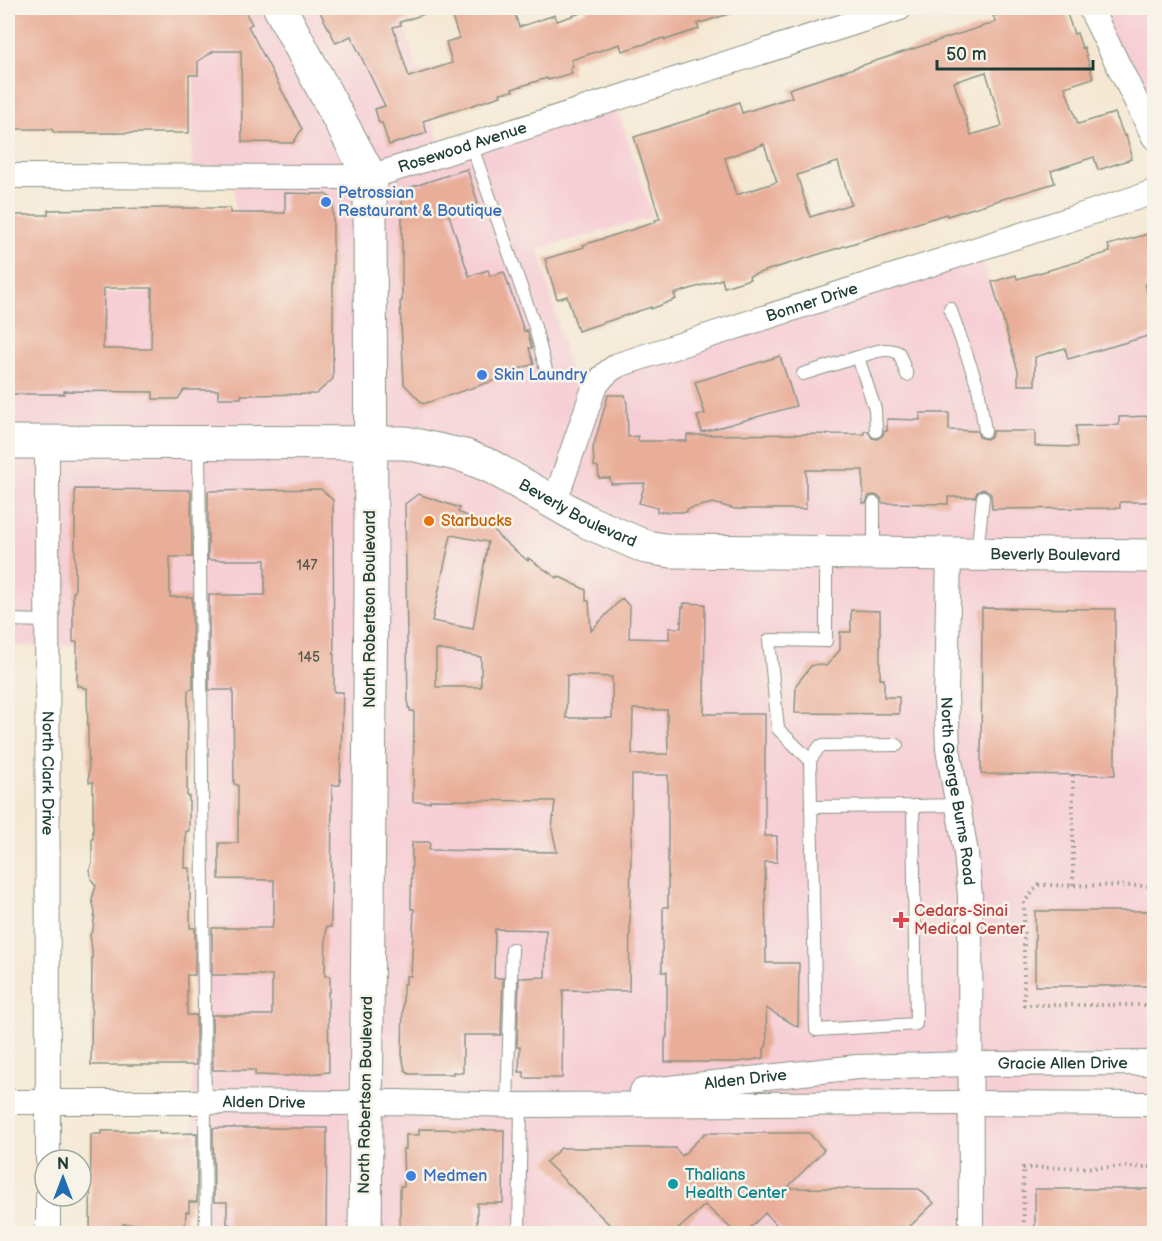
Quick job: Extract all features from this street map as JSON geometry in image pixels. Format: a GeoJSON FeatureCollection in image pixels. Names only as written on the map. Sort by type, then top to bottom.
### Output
{"type":"FeatureCollection","features":[{"type":"Feature","properties":{"kind":"street","name":"North Robertson Boulevard"},"geometry":{"type":"LineString","coordinates":[[280,8],[370,177],[371,611],[365,1233]]}},
{"type":"Feature","properties":{"kind":"street","name":"Rosewood Avenue"},"geometry":{"type":"LineString","coordinates":[[8,176],[370,177],[900,8]]}},
{"type":"Feature","properties":{"kind":"street"},"geometry":{"type":"LineString","coordinates":[[1090,8],[1155,137]]}},
{"type":"Feature","properties":{"kind":"street","name":"Bonner Drive"},"geometry":{"type":"LineString","coordinates":[[554,504],[592,391],[607,371],[618,365],[1155,192]]}},
{"type":"Feature","properties":{"kind":"street","name":"North Clark Drive"},"geometry":{"type":"LineString","coordinates":[[47,441],[48,1148]]}},
{"type":"Feature","properties":{"kind":"street","name":"Beverly Boulevard"},"geometry":{"type":"LineString","coordinates":[[8,442],[405,443],[465,456],[490,466],[554,504],[611,533],[646,547],[671,551],[1155,556]]}},
{"type":"Feature","properties":{"kind":"street","name":"North George Burns Road"},"geometry":{"type":"LineString","coordinates":[[963,554],[945,695],[948,749],[966,853],[970,896],[971,1233]]}},
{"type":"Feature","properties":{"kind":"street","name":"Gracie Allen Drive"},"geometry":{"type":"LineString","coordinates":[[971,1064],[1155,1063]]}},
{"type":"Feature","properties":{"kind":"street","name":"Alden Drive"},"geometry":{"type":"LineString","coordinates":[[514,1105],[857,1067],[971,1064]]}},
{"type":"Feature","properties":{"kind":"street","name":"Alden Drive"},"geometry":{"type":"LineString","coordinates":[[8,1102],[514,1105],[971,1103]]}},
{"type":"Feature","properties":{"kind":"street"},"geometry":{"type":"LineString","coordinates":[[971,1103],[1155,1104]]}},
{"type":"Feature","properties":{"kind":"street"},"geometry":{"type":"LineString","coordinates":[[48,1208],[48,1233]]}},
{"type":"Feature","properties":{"kind":"lane"},"geometry":{"type":"LineString","coordinates":[[471,144],[535,327],[546,370]]}},
{"type":"Feature","properties":{"kind":"lane"},"geometry":{"type":"LineString","coordinates":[[950,308],[978,387],[985,431]]}},
{"type":"Feature","properties":{"kind":"lane"},"geometry":{"type":"LineString","coordinates":[[803,374],[885,349],[899,353],[907,375]]}},
{"type":"Feature","properties":{"kind":"lane"},"geometry":{"type":"LineString","coordinates":[[858,357],[875,409],[876,431]]}},
{"type":"Feature","properties":{"kind":"lane"},"geometry":{"type":"LineString","coordinates":[[199,442],[206,1233]]}},
{"type":"Feature","properties":{"kind":"lane"},"geometry":{"type":"LineString","coordinates":[[963,554],[983,497]]}},
{"type":"Feature","properties":{"kind":"lane"},"geometry":{"type":"LineString","coordinates":[[874,503],[874,553]]}},
{"type":"Feature","properties":{"kind":"lane"},"geometry":{"type":"LineString","coordinates":[[810,760],[778,729],[769,640],[826,641],[826,553]]}},
{"type":"Feature","properties":{"kind":"lane"},"geometry":{"type":"LineString","coordinates":[[8,620],[47,621]]}},
{"type":"Feature","properties":{"kind":"lane"},"geometry":{"type":"LineString","coordinates":[[897,745],[820,746],[810,760],[816,1030],[916,1024],[913,806]]}},
{"type":"Feature","properties":{"kind":"lane"},"geometry":{"type":"LineString","coordinates":[[811,807],[958,805]]}},
{"type":"Feature","properties":{"kind":"lane"},"geometry":{"type":"LineString","coordinates":[[512,949],[514,1105],[519,1233]]}},
{"type":"Feature","properties":{"kind":"path"},"geometry":{"type":"LineString","coordinates":[[1073,775],[1073,885]]}},
{"type":"Feature","properties":{"kind":"path"},"geometry":{"type":"LineString","coordinates":[[1155,886],[1039,885],[1024,902],[1024,1005],[1155,1005]]}},
{"type":"Feature","properties":{"kind":"path"},"geometry":{"type":"LineString","coordinates":[[1024,1233],[1023,1168],[1155,1167]]}},
{"type":"Feature","properties":{"kind":"shaded area"},"geometry":{"type":"Polygon","coordinates":[[[196,8],[399,8],[442,151],[616,104],[653,217],[539,249],[571,374],[977,243],[1015,364],[1154,336],[1154,1233],[193,1233],[192,644],[8,646],[8,292],[235,293],[235,174],[191,175],[196,8]]]}},
{"type":"Feature","properties":{"kind":"shaded area"},"geometry":{"type":"Polygon","coordinates":[[[1098,8],[1154,8],[1154,120],[1098,8]]]}},
{"type":"Feature","properties":{"kind":"building"},"geometry":{"type":"Polygon","coordinates":[[[8,8],[243,8],[252,24],[248,26],[302,129],[293,143],[242,142],[241,51],[214,51],[198,61],[198,75],[189,75],[189,133],[55,133],[51,129],[12,129],[12,49],[8,49],[8,8]]]}},
{"type":"Feature","properties":{"kind":"building"},"geometry":{"type":"Polygon","coordinates":[[[318,8],[434,8],[434,11],[400,22],[401,25],[393,27],[409,77],[452,63],[446,42],[459,38],[449,8],[513,8],[519,27],[555,15],[557,21],[587,11],[586,8],[737,8],[738,11],[697,24],[699,29],[665,40],[664,38],[622,51],[620,44],[571,60],[572,73],[512,89],[513,91],[500,93],[501,96],[423,121],[427,133],[389,145],[375,109],[385,106],[351,36],[336,43],[318,8]]]}},
{"type":"Feature","properties":{"kind":"building"},"geometry":{"type":"Polygon","coordinates":[[[1018,8],[1021,15],[1046,8],[1065,8],[1074,34],[1077,33],[1082,48],[1084,47],[1093,78],[1065,87],[1078,124],[1115,113],[1124,136],[1126,135],[1131,159],[1098,170],[1094,157],[1051,171],[1055,183],[947,216],[946,214],[749,276],[750,279],[724,287],[722,279],[674,294],[676,299],[651,309],[651,307],[578,331],[567,296],[557,299],[545,259],[660,219],[634,137],[739,102],[742,113],[792,97],[789,89],[996,22],[993,16],[1018,8]],[[986,72],[954,82],[971,135],[1002,126],[986,72]],[[764,144],[725,158],[736,195],[777,182],[764,144]],[[838,162],[797,175],[810,217],[851,204],[838,162]]]}},
{"type":"Feature","properties":{"kind":"building"},"geometry":{"type":"Polygon","coordinates":[[[467,169],[478,203],[448,212],[469,276],[488,270],[490,276],[504,272],[524,331],[527,330],[534,364],[495,377],[496,380],[423,404],[404,384],[400,302],[402,301],[402,190],[467,169]]]}},
{"type":"Feature","properties":{"kind":"building"},"geometry":{"type":"Polygon","coordinates":[[[285,193],[325,194],[331,198],[333,204],[333,379],[316,394],[241,395],[241,398],[218,398],[218,390],[184,390],[178,399],[153,399],[153,392],[64,391],[64,394],[8,394],[8,269],[11,269],[11,215],[48,215],[48,210],[163,208],[230,208],[230,213],[285,213],[285,193]],[[104,288],[103,349],[151,349],[152,288],[104,288]]]}},
{"type":"Feature","properties":{"kind":"building"},"geometry":{"type":"Polygon","coordinates":[[[1155,232],[1155,281],[1145,284],[1155,316],[1155,334],[1068,359],[1065,348],[1035,357],[1035,385],[1018,385],[1018,371],[992,282],[1016,275],[1017,279],[1110,252],[1108,245],[1155,232]]]}},
{"type":"Feature","properties":{"kind":"building"},"geometry":{"type":"Polygon","coordinates":[[[780,356],[796,406],[702,432],[697,416],[705,414],[695,382],[780,356]]]}},
{"type":"Feature","properties":{"kind":"building"},"geometry":{"type":"Polygon","coordinates":[[[608,395],[625,395],[628,437],[638,436],[638,441],[687,441],[687,435],[864,434],[864,431],[868,431],[872,438],[877,439],[883,435],[884,431],[887,431],[887,419],[920,420],[920,413],[949,413],[949,430],[977,431],[979,437],[986,439],[991,437],[993,431],[1035,431],[1035,446],[1077,447],[1076,426],[1119,425],[1119,417],[1155,416],[1155,463],[1151,463],[1152,502],[1120,502],[1120,508],[992,509],[991,494],[983,489],[977,492],[975,497],[948,497],[948,504],[882,503],[881,498],[875,495],[869,496],[866,503],[863,503],[863,470],[806,470],[806,509],[735,509],[713,503],[687,509],[687,512],[657,512],[657,508],[639,503],[645,483],[611,484],[610,478],[599,478],[598,467],[594,466],[593,448],[608,395]]]}},
{"type":"Feature","properties":{"kind":"building"},"geometry":{"type":"Polygon","coordinates":[[[75,489],[191,491],[192,557],[170,557],[170,597],[192,597],[193,689],[188,690],[189,831],[186,831],[185,868],[190,868],[190,928],[195,928],[195,975],[187,975],[187,1015],[196,1015],[196,1065],[91,1065],[92,950],[90,935],[95,912],[92,899],[96,886],[91,879],[90,869],[93,839],[93,782],[89,782],[87,688],[77,686],[77,642],[73,642],[75,489]]]}},
{"type":"Feature","properties":{"kind":"building"},"geometry":{"type":"Polygon","coordinates":[[[321,489],[333,500],[334,692],[343,692],[340,785],[332,785],[331,927],[326,927],[325,976],[330,976],[330,992],[328,992],[329,1072],[286,1076],[255,1075],[255,1070],[213,1070],[212,1015],[272,1015],[272,975],[212,975],[212,928],[272,928],[274,880],[219,879],[219,843],[238,843],[238,785],[234,784],[233,690],[209,690],[209,595],[265,595],[265,560],[208,560],[208,491],[321,489]]]}},
{"type":"Feature","properties":{"kind":"building"},"geometry":{"type":"Polygon","coordinates":[[[418,494],[460,508],[458,512],[491,526],[499,537],[528,561],[528,558],[557,578],[558,576],[586,590],[591,631],[622,598],[630,607],[629,638],[669,639],[669,628],[681,628],[684,603],[705,604],[704,714],[765,714],[765,836],[777,836],[777,862],[765,862],[766,963],[799,963],[798,1027],[766,1008],[767,1045],[764,1049],[764,1058],[738,1062],[665,1062],[667,972],[662,972],[662,929],[663,907],[668,907],[668,775],[632,775],[629,991],[563,990],[562,1078],[524,1078],[524,1072],[519,1072],[520,1047],[517,1047],[519,978],[545,977],[546,930],[495,929],[494,978],[503,978],[501,1035],[463,1035],[463,1073],[409,1074],[405,1070],[402,1055],[403,984],[406,984],[406,976],[411,976],[414,909],[411,909],[412,842],[430,842],[429,850],[557,852],[552,829],[555,801],[430,800],[430,802],[413,802],[414,711],[408,708],[405,504],[418,494]],[[451,535],[432,621],[473,629],[488,542],[451,535]],[[436,649],[436,687],[481,687],[481,657],[436,649]],[[567,675],[566,718],[612,718],[612,677],[567,675]],[[633,709],[632,754],[668,754],[667,710],[633,709]]]}},
{"type":"Feature","properties":{"kind":"building"},"geometry":{"type":"Polygon","coordinates":[[[982,608],[1115,609],[1115,775],[981,774],[982,608]]]}},
{"type":"Feature","properties":{"kind":"building"},"geometry":{"type":"Polygon","coordinates":[[[851,610],[880,611],[880,679],[884,679],[884,697],[899,697],[899,714],[795,713],[796,685],[811,666],[818,664],[826,666],[840,650],[840,632],[851,632],[851,610]]]}},
{"type":"Feature","properties":{"kind":"building","name":"Cedars-Sinai Medical Center"},"geometry":{"type":"Polygon","coordinates":[[[1035,911],[1155,911],[1155,986],[1035,986],[1035,911]]]}},
{"type":"Feature","properties":{"kind":"building"},"geometry":{"type":"Polygon","coordinates":[[[213,1128],[327,1128],[326,1233],[229,1233],[227,1202],[214,1202],[213,1128]]]}},
{"type":"Feature","properties":{"kind":"building"},"geometry":{"type":"Polygon","coordinates":[[[419,1129],[504,1130],[503,1203],[477,1203],[477,1233],[400,1233],[400,1186],[404,1186],[403,1149],[406,1149],[406,1135],[419,1135],[419,1129]]]}},
{"type":"Feature","properties":{"kind":"building"},"geometry":{"type":"Polygon","coordinates":[[[101,1131],[197,1133],[197,1202],[189,1202],[185,1233],[162,1233],[152,1224],[123,1224],[121,1233],[90,1233],[90,1208],[93,1208],[91,1134],[101,1134],[101,1131]]]}},
{"type":"Feature","properties":{"kind":"building","name":"Thalians Health Center"},"geometry":{"type":"Polygon","coordinates":[[[705,1133],[809,1133],[824,1150],[787,1188],[919,1189],[934,1203],[903,1233],[785,1233],[765,1213],[745,1233],[736,1233],[705,1205],[674,1233],[618,1233],[546,1162],[561,1148],[675,1148],[682,1156],[705,1133]]]}},
{"type":"Feature","properties":{"kind":"building"},"geometry":{"type":"Polygon","coordinates":[[[1035,1189],[1155,1189],[1155,1233],[1035,1233],[1035,1189]]]}},
{"type":"Feature","properties":{"kind":"place","name":"Petrossian Restaurant & Boutique"},"geometry":{"type":"Point","coordinates":[326,202]}},
{"type":"Feature","properties":{"kind":"place","name":"Skin Laundry"},"geometry":{"type":"Point","coordinates":[482,375]}},
{"type":"Feature","properties":{"kind":"place","name":"Starbucks"},"geometry":{"type":"Point","coordinates":[429,521]}},
{"type":"Feature","properties":{"kind":"place","name":"Cedars-Sinai Medical Center"},"geometry":{"type":"Point","coordinates":[901,920]}},
{"type":"Feature","properties":{"kind":"place","name":"Medmen"},"geometry":{"type":"Point","coordinates":[411,1176]}},
{"type":"Feature","properties":{"kind":"place","name":"Thalians Health Center"},"geometry":{"type":"Point","coordinates":[673,1184]}}]}
